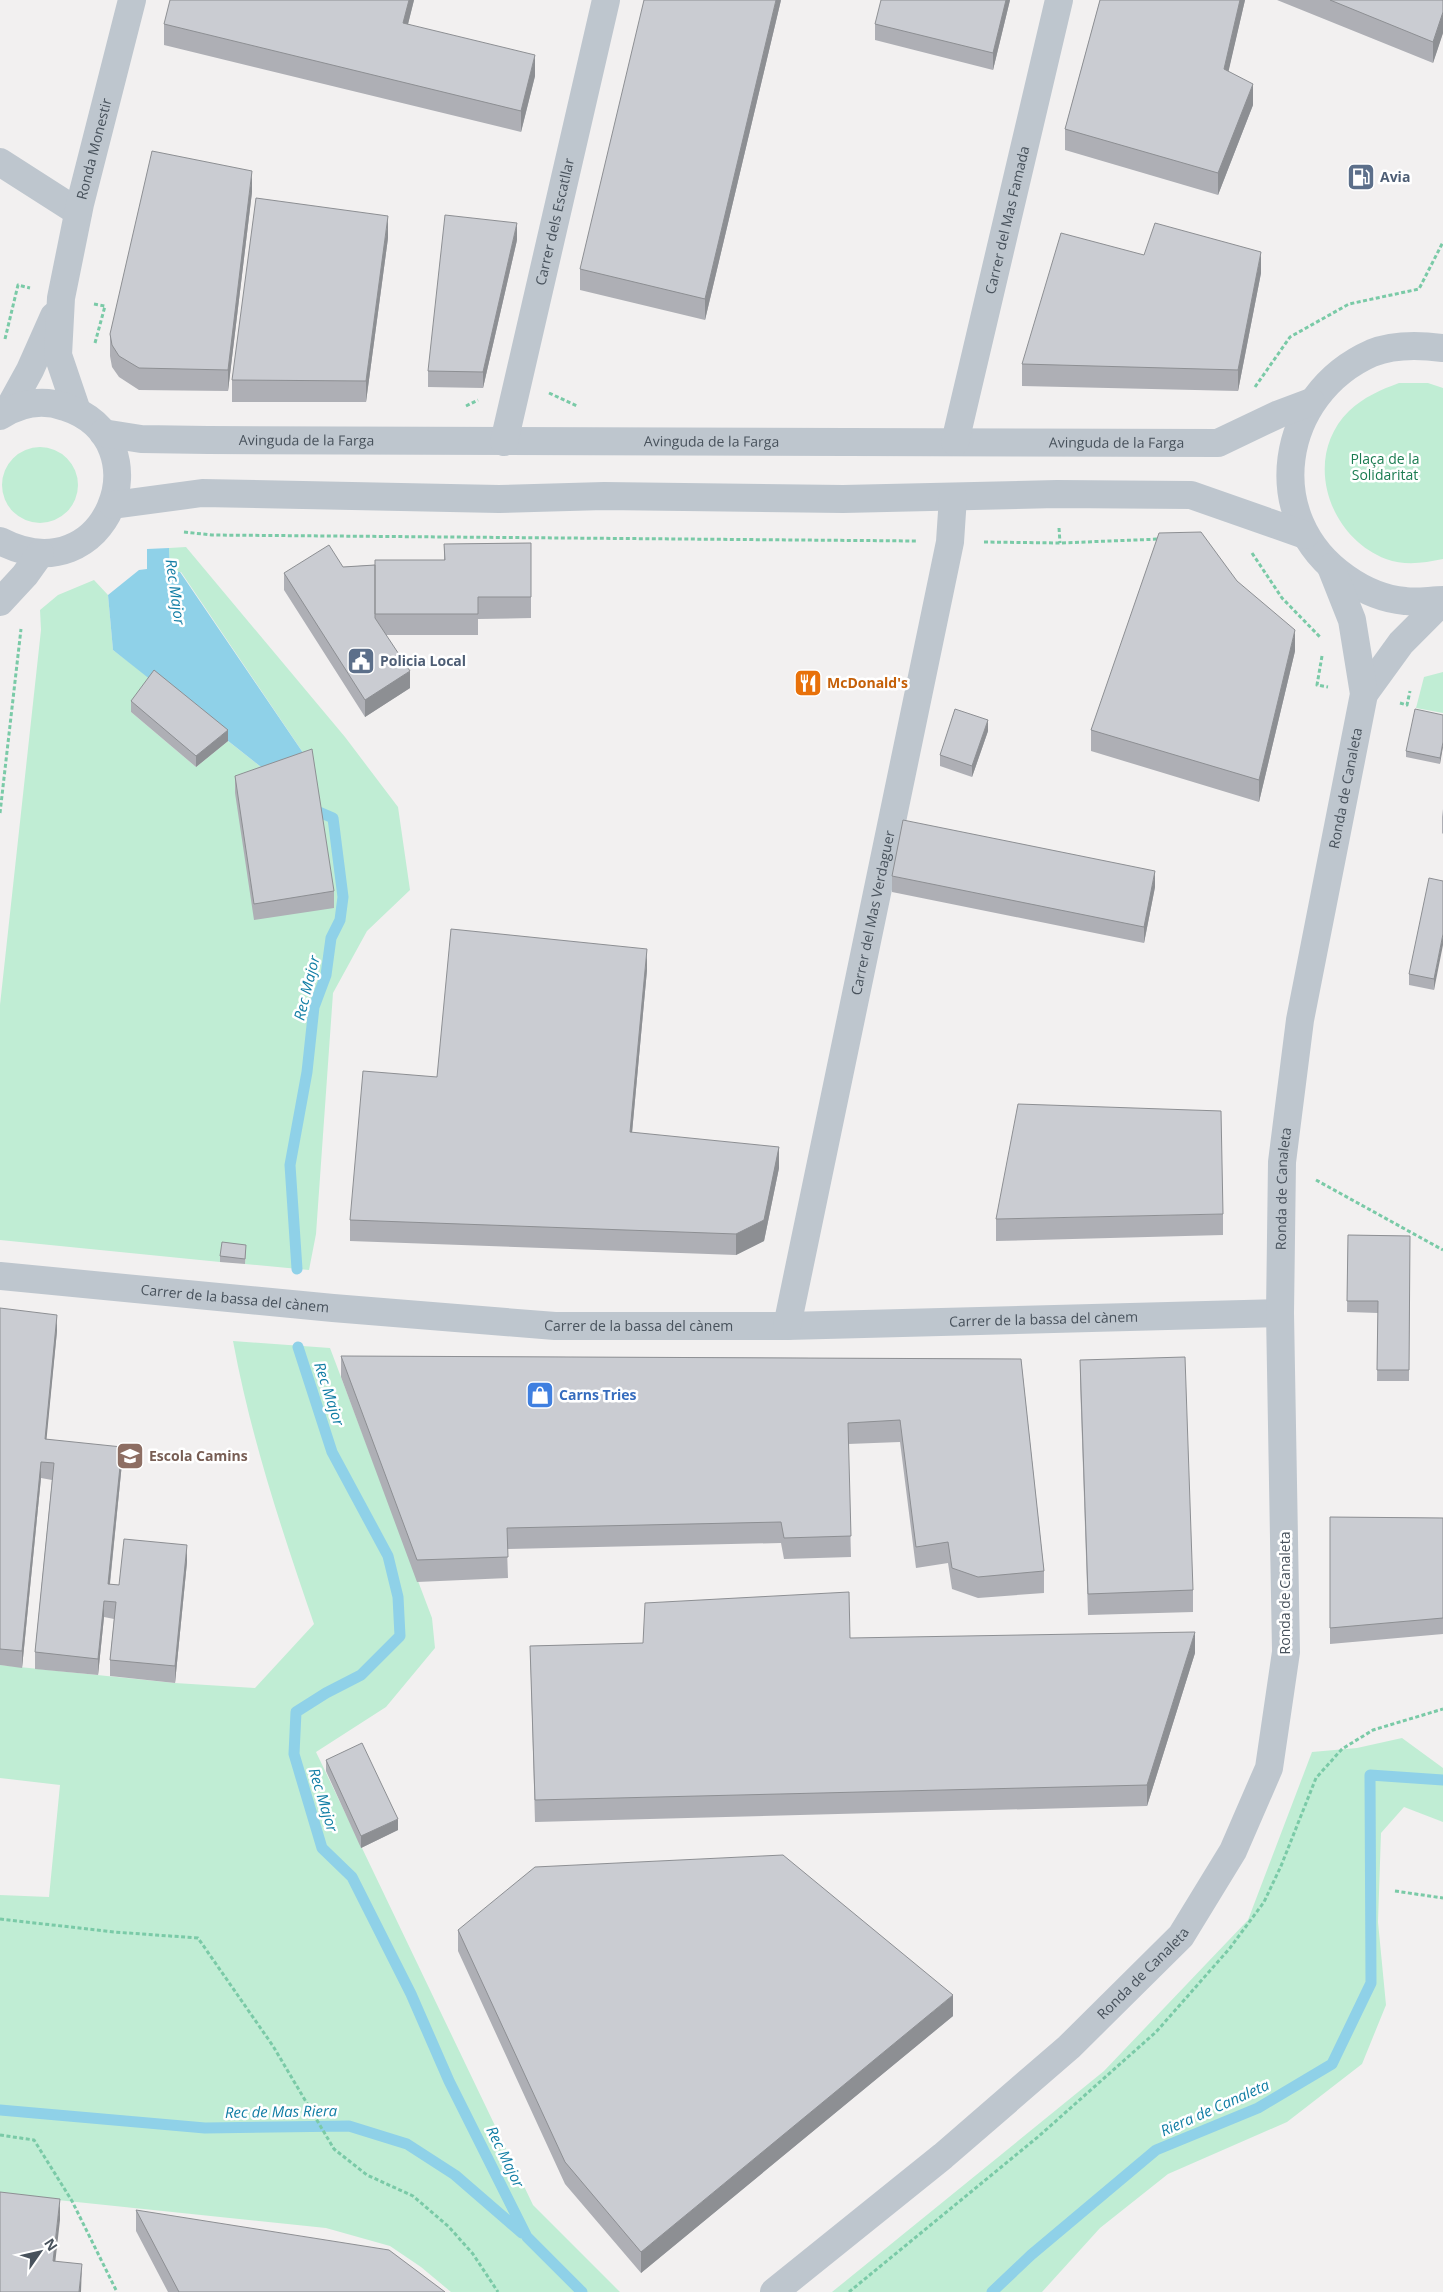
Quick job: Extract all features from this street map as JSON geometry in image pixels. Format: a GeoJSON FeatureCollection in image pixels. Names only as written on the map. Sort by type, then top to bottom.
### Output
{"type":"FeatureCollection","features":[{"type":"Feature","properties":{"kind":"street","name":"Ronda Monestir"},"geometry":{"type":"LineString","coordinates":[[77,411],[58,355],[61,298],[78,212],[132,0]]}},
{"type":"Feature","properties":{"kind":"street","name":"Carrer dels Escatllar"},"geometry":{"type":"LineString","coordinates":[[504,442],[606,0]]}},
{"type":"Feature","properties":{"kind":"street","name":"Carrer del Mas Famada"},"geometry":{"type":"LineString","coordinates":[[954,442],[1059,0]]}},
{"type":"Feature","properties":{"kind":"street"},"geometry":{"type":"LineString","coordinates":[[0,162],[78,212]]}},
{"type":"Feature","properties":{"kind":"street","name":"Ronda Monestir"},"geometry":{"type":"LineString","coordinates":[[4,413],[30,370],[61,298]]}},
{"type":"Feature","properties":{"kind":"street"},"geometry":{"type":"LineString","coordinates":[[1438,343],[1412,345],[1373,353],[1338,372],[1311,402],[1296,433],[1290,467],[1293,502],[1305,535],[1330,567],[1365,591],[1405,602],[1443,600]]}},
{"type":"Feature","properties":{"kind":"street","name":"Avinguda de la Farga"},"geometry":{"type":"LineString","coordinates":[[103,433],[142,439],[170,440],[1218,443],[1279,414],[1311,402]]}},
{"type":"Feature","properties":{"kind":"street"},"geometry":{"type":"LineString","coordinates":[[0,540],[16,549],[40,554],[59,552],[76,546],[92,535],[104,521],[113,505],[118,475],[116,460],[103,433],[77,411],[54,403],[31,403],[4,413]]}},
{"type":"Feature","properties":{"kind":"street"},"geometry":{"type":"LineString","coordinates":[[113,505],[202,493],[499,498],[604,496],[843,500],[1057,494],[1190,495],[1305,535]]}},
{"type":"Feature","properties":{"kind":"street","name":"Carrer del Mas Verdaguer"},"geometry":{"type":"LineString","coordinates":[[787,1326],[950,542],[953,497]]}},
{"type":"Feature","properties":{"kind":"street"},"geometry":{"type":"LineString","coordinates":[[0,602],[40,554]]}},
{"type":"Feature","properties":{"kind":"street","name":"Ronda de Canaleta"},"geometry":{"type":"LineString","coordinates":[[774,2292],[942,2156],[1069,2047],[1181,1936],[1233,1851],[1269,1768],[1286,1652],[1280,1313],[1282,1162],[1300,1020],[1364,694],[1352,620],[1330,567]]}},
{"type":"Feature","properties":{"kind":"street","name":"Ronda de Canaleta"},"geometry":{"type":"LineString","coordinates":[[1364,694],[1401,643],[1443,600]]}},
{"type":"Feature","properties":{"kind":"street","name":"Carrer de la bassa del cànem"},"geometry":{"type":"LineString","coordinates":[[0,1276],[333,1308],[555,1326],[787,1326],[1280,1313]]}},
{"type":"Feature","properties":{"kind":"path"},"geometry":{"type":"LineString","coordinates":[[1251,392],[1290,337],[1349,304],[1419,290],[1443,242]]}},
{"type":"Feature","properties":{"kind":"path"},"geometry":{"type":"LineString","coordinates":[[61,298],[104,306],[93,349]]}},
{"type":"Feature","properties":{"kind":"path"},"geometry":{"type":"LineString","coordinates":[[464,407],[519,378],[579,407]]}},
{"type":"Feature","properties":{"kind":"path"},"geometry":{"type":"LineString","coordinates":[[177,531],[212,535],[1060,543],[1164,539]]}},
{"type":"Feature","properties":{"kind":"path"},"geometry":{"type":"LineString","coordinates":[[1251,552],[1282,598],[1325,643]]}},
{"type":"Feature","properties":{"kind":"path"},"geometry":{"type":"LineString","coordinates":[[0,813],[21,625]]}},
{"type":"Feature","properties":{"kind":"path"},"geometry":{"type":"LineString","coordinates":[[1324,651],[1317,685],[1407,705],[1411,686]]}},
{"type":"Feature","properties":{"kind":"path"},"geometry":{"type":"LineString","coordinates":[[1282,1162],[1443,1250]]}},
{"type":"Feature","properties":{"kind":"path"},"geometry":{"type":"LineString","coordinates":[[1395,1891],[1443,1898]]}},
{"type":"Feature","properties":{"kind":"path"},"geometry":{"type":"LineString","coordinates":[[0,1919],[114,1932],[198,1938],[273,2046],[334,2149],[366,2175],[413,2196],[449,2226],[473,2254],[498,2292]]}},
{"type":"Feature","properties":{"kind":"path"},"geometry":{"type":"LineString","coordinates":[[0,2135],[34,2140],[72,2201],[117,2292]]}},
{"type":"Feature","properties":{"kind":"green space","name":"Plaça de la Solidaritat"},"geometry":{"type":"Polygon","coordinates":[[[1399,383],[1428,383],[1443,388],[1443,559],[1422,563],[1400,563],[1386,559],[1366,548],[1349,533],[1336,515],[1328,494],[1325,472],[1327,450],[1335,430],[1349,411],[1366,398],[1399,383]]]}},
{"type":"Feature","properties":{"kind":"green space"},"geometry":{"type":"Polygon","coordinates":[[[33,447],[47,447],[61,453],[72,464],[78,478],[75,500],[67,512],[47,523],[33,523],[19,517],[8,506],[2,492],[2,478],[8,464],[19,453],[33,447]]]}},
{"type":"Feature","properties":{"kind":"green space"},"geometry":{"type":"Polygon","coordinates":[[[186,547],[345,737],[398,807],[410,890],[367,931],[333,993],[316,1234],[309,1270],[245,1264],[246,1251],[222,1248],[220,1262],[0,1240],[0,1005],[41,630],[40,610],[58,595],[94,580],[108,595],[113,650],[154,681],[131,712],[196,767],[228,741],[275,778],[312,766],[181,572],[170,572],[169,548],[186,547]]]}},
{"type":"Feature","properties":{"kind":"green space"},"geometry":{"type":"Polygon","coordinates":[[[1443,672],[1443,713],[1416,708],[1424,677],[1443,672]]]}},
{"type":"Feature","properties":{"kind":"green space"},"geometry":{"type":"Polygon","coordinates":[[[233,1341],[330,1348],[432,1618],[435,1648],[386,1707],[316,1752],[533,2205],[620,2292],[451,2292],[421,2267],[390,2246],[326,2228],[0,2194],[0,1895],[49,1897],[60,1785],[0,1778],[0,1665],[175,1683],[255,1688],[314,1624],[258,1449],[233,1341]]]}},
{"type":"Feature","properties":{"kind":"green space"},"geometry":{"type":"Polygon","coordinates":[[[1402,1738],[1443,1768],[1443,1822],[1404,1807],[1381,1833],[1378,1922],[1386,2005],[1362,2064],[1287,2122],[1168,2174],[1100,2228],[1042,2292],[832,2292],[1104,2071],[1248,1920],[1312,1752],[1357,1748],[1402,1738]]]}},
{"type":"Feature","properties":{"kind":"water"},"geometry":{"type":"Polygon","coordinates":[[[169,548],[170,572],[180,572],[312,766],[275,778],[113,650],[108,595],[139,570],[147,569],[147,549],[169,548]]]}},
{"type":"Feature","properties":{"kind":"building"},"geometry":{"type":"Polygon","coordinates":[[[170,0],[409,0],[403,23],[535,55],[521,111],[164,24],[170,0]]]}},
{"type":"Feature","properties":{"kind":"building"},"geometry":{"type":"Polygon","coordinates":[[[644,0],[776,0],[705,299],[580,269],[644,0]]]}},
{"type":"Feature","properties":{"kind":"building"},"geometry":{"type":"Polygon","coordinates":[[[881,0],[1006,0],[993,53],[875,24],[881,0]]]}},
{"type":"Feature","properties":{"kind":"building"},"geometry":{"type":"Polygon","coordinates":[[[1100,0],[1240,0],[1224,69],[1253,84],[1218,173],[1065,129],[1100,0]]]}},
{"type":"Feature","properties":{"kind":"building"},"geometry":{"type":"Polygon","coordinates":[[[1330,0],[1443,0],[1443,12],[1433,42],[1330,0]]]}},
{"type":"Feature","properties":{"kind":"building"},"geometry":{"type":"Polygon","coordinates":[[[152,151],[252,171],[228,370],[139,368],[119,356],[112,345],[110,334],[152,151]]]}},
{"type":"Feature","properties":{"kind":"building"},"geometry":{"type":"Polygon","coordinates":[[[256,198],[388,216],[366,381],[232,380],[256,198]]]}},
{"type":"Feature","properties":{"kind":"building"},"geometry":{"type":"Polygon","coordinates":[[[445,215],[517,223],[483,372],[428,371],[445,215]]]}},
{"type":"Feature","properties":{"kind":"building"},"geometry":{"type":"Polygon","coordinates":[[[1155,223],[1261,252],[1238,370],[1022,364],[1061,233],[1144,255],[1155,223]]]}},
{"type":"Feature","properties":{"kind":"building"},"geometry":{"type":"Polygon","coordinates":[[[1201,532],[1237,581],[1295,630],[1259,780],[1091,730],[1159,533],[1201,532]]]}},
{"type":"Feature","properties":{"kind":"building"},"geometry":{"type":"Polygon","coordinates":[[[531,543],[531,597],[478,597],[478,614],[375,614],[375,560],[445,560],[444,544],[531,543]]]}},
{"type":"Feature","properties":{"kind":"building","name":"Policia Local"},"geometry":{"type":"Polygon","coordinates":[[[329,545],[343,567],[375,565],[375,618],[410,671],[365,700],[284,573],[329,545]]]}},
{"type":"Feature","properties":{"kind":"building"},"geometry":{"type":"Polygon","coordinates":[[[154,670],[228,730],[196,756],[131,701],[154,670]]]}},
{"type":"Feature","properties":{"kind":"building"},"geometry":{"type":"Polygon","coordinates":[[[955,709],[988,720],[972,766],[940,755],[955,709]]]}},
{"type":"Feature","properties":{"kind":"building"},"geometry":{"type":"Polygon","coordinates":[[[1415,709],[1443,715],[1443,742],[1440,758],[1406,751],[1415,709]]]}},
{"type":"Feature","properties":{"kind":"building"},"geometry":{"type":"Polygon","coordinates":[[[312,749],[334,891],[254,904],[235,776],[312,749]]]}},
{"type":"Feature","properties":{"kind":"building"},"geometry":{"type":"Polygon","coordinates":[[[903,820],[1155,871],[1144,927],[892,876],[903,820]]]}},
{"type":"Feature","properties":{"kind":"building"},"geometry":{"type":"Polygon","coordinates":[[[1429,878],[1443,881],[1443,934],[1434,979],[1409,974],[1429,878]]]}},
{"type":"Feature","properties":{"kind":"building"},"geometry":{"type":"Polygon","coordinates":[[[451,929],[647,949],[630,1132],[779,1147],[764,1220],[736,1234],[350,1220],[363,1071],[437,1077],[451,929]]]}},
{"type":"Feature","properties":{"kind":"building"},"geometry":{"type":"Polygon","coordinates":[[[1018,1104],[1221,1111],[1223,1214],[996,1219],[1018,1104]]]}},
{"type":"Feature","properties":{"kind":"building"},"geometry":{"type":"Polygon","coordinates":[[[1348,1235],[1410,1236],[1409,1370],[1377,1370],[1378,1301],[1347,1301],[1348,1235]]]}},
{"type":"Feature","properties":{"kind":"building"},"geometry":{"type":"Polygon","coordinates":[[[222,1242],[246,1245],[245,1259],[220,1256],[222,1242]]]}},
{"type":"Feature","properties":{"kind":"building"},"geometry":{"type":"Polygon","coordinates":[[[0,1308],[57,1315],[45,1439],[122,1447],[108,1584],[119,1585],[124,1539],[187,1545],[175,1666],[110,1660],[116,1602],[104,1601],[98,1659],[35,1652],[54,1463],[41,1462],[22,1651],[0,1649],[0,1308]]]}},
{"type":"Feature","properties":{"kind":"building"},"geometry":{"type":"Polygon","coordinates":[[[341,1356],[1021,1359],[1044,1571],[978,1577],[952,1568],[948,1542],[916,1547],[900,1420],[848,1423],[851,1536],[784,1538],[781,1522],[507,1528],[508,1557],[417,1560],[341,1356]]]}},
{"type":"Feature","properties":{"kind":"building"},"geometry":{"type":"Polygon","coordinates":[[[1185,1357],[1193,1590],[1088,1594],[1080,1360],[1185,1357]]]}},
{"type":"Feature","properties":{"kind":"building"},"geometry":{"type":"Polygon","coordinates":[[[1330,1517],[1443,1518],[1443,1618],[1330,1628],[1330,1517]]]}},
{"type":"Feature","properties":{"kind":"building"},"geometry":{"type":"Polygon","coordinates":[[[849,1592],[850,1638],[1195,1632],[1147,1785],[535,1800],[530,1646],[643,1643],[645,1603],[849,1592]]]}},
{"type":"Feature","properties":{"kind":"building"},"geometry":{"type":"Polygon","coordinates":[[[362,1743],[398,1819],[361,1836],[326,1760],[362,1743]]]}},
{"type":"Feature","properties":{"kind":"building"},"geometry":{"type":"Polygon","coordinates":[[[783,1855],[953,1995],[641,2252],[565,2162],[458,1930],[535,1867],[783,1855]]]}},
{"type":"Feature","properties":{"kind":"building"},"geometry":{"type":"Polygon","coordinates":[[[0,2192],[60,2199],[53,2261],[82,2264],[79,2292],[0,2292],[0,2192]]]}},
{"type":"Feature","properties":{"kind":"building"},"geometry":{"type":"Polygon","coordinates":[[[136,2210],[389,2250],[445,2292],[179,2292],[136,2210]]]}},
{"type":"Feature","properties":{"kind":"waterway","name":"Rec Major"},"geometry":{"type":"LineString","coordinates":[[297,1269],[290,1165],[307,1072],[314,1007],[326,975],[331,938],[340,920],[343,897],[333,818],[319,812]]}},
{"type":"Feature","properties":{"kind":"waterway","name":"Rec Major"},"geometry":{"type":"LineString","coordinates":[[298,1347],[332,1452],[388,1556],[398,1597],[400,1636],[361,1675],[326,1693],[296,1712],[294,1754],[322,1848],[352,1877],[411,1994],[449,2081],[527,2237],[582,2292]]}},
{"type":"Feature","properties":{"kind":"waterway","name":"Riera de Canaleta"},"geometry":{"type":"LineString","coordinates":[[992,2292],[1031,2255],[1156,2150],[1258,2108],[1332,2064],[1371,1983],[1370,1775],[1443,1780]]}},
{"type":"Feature","properties":{"kind":"waterway","name":"Rec de Mas Riera"},"geometry":{"type":"LineString","coordinates":[[0,2110],[205,2128],[349,2126],[407,2144],[455,2175],[522,2233]]}},
{"type":"Feature","properties":{"kind":"place","name":"Avia"},"geometry":{"type":"Point","coordinates":[1361,177]}},
{"type":"Feature","properties":{"kind":"place","name":"Policia Local"},"geometry":{"type":"Point","coordinates":[361,661]}},
{"type":"Feature","properties":{"kind":"place","name":"McDonald's"},"geometry":{"type":"Point","coordinates":[808,683]}},
{"type":"Feature","properties":{"kind":"place","name":"Carns Tries"},"geometry":{"type":"Point","coordinates":[540,1395]}},
{"type":"Feature","properties":{"kind":"place","name":"Escola Camins"},"geometry":{"type":"Point","coordinates":[130,1456]}}]}
